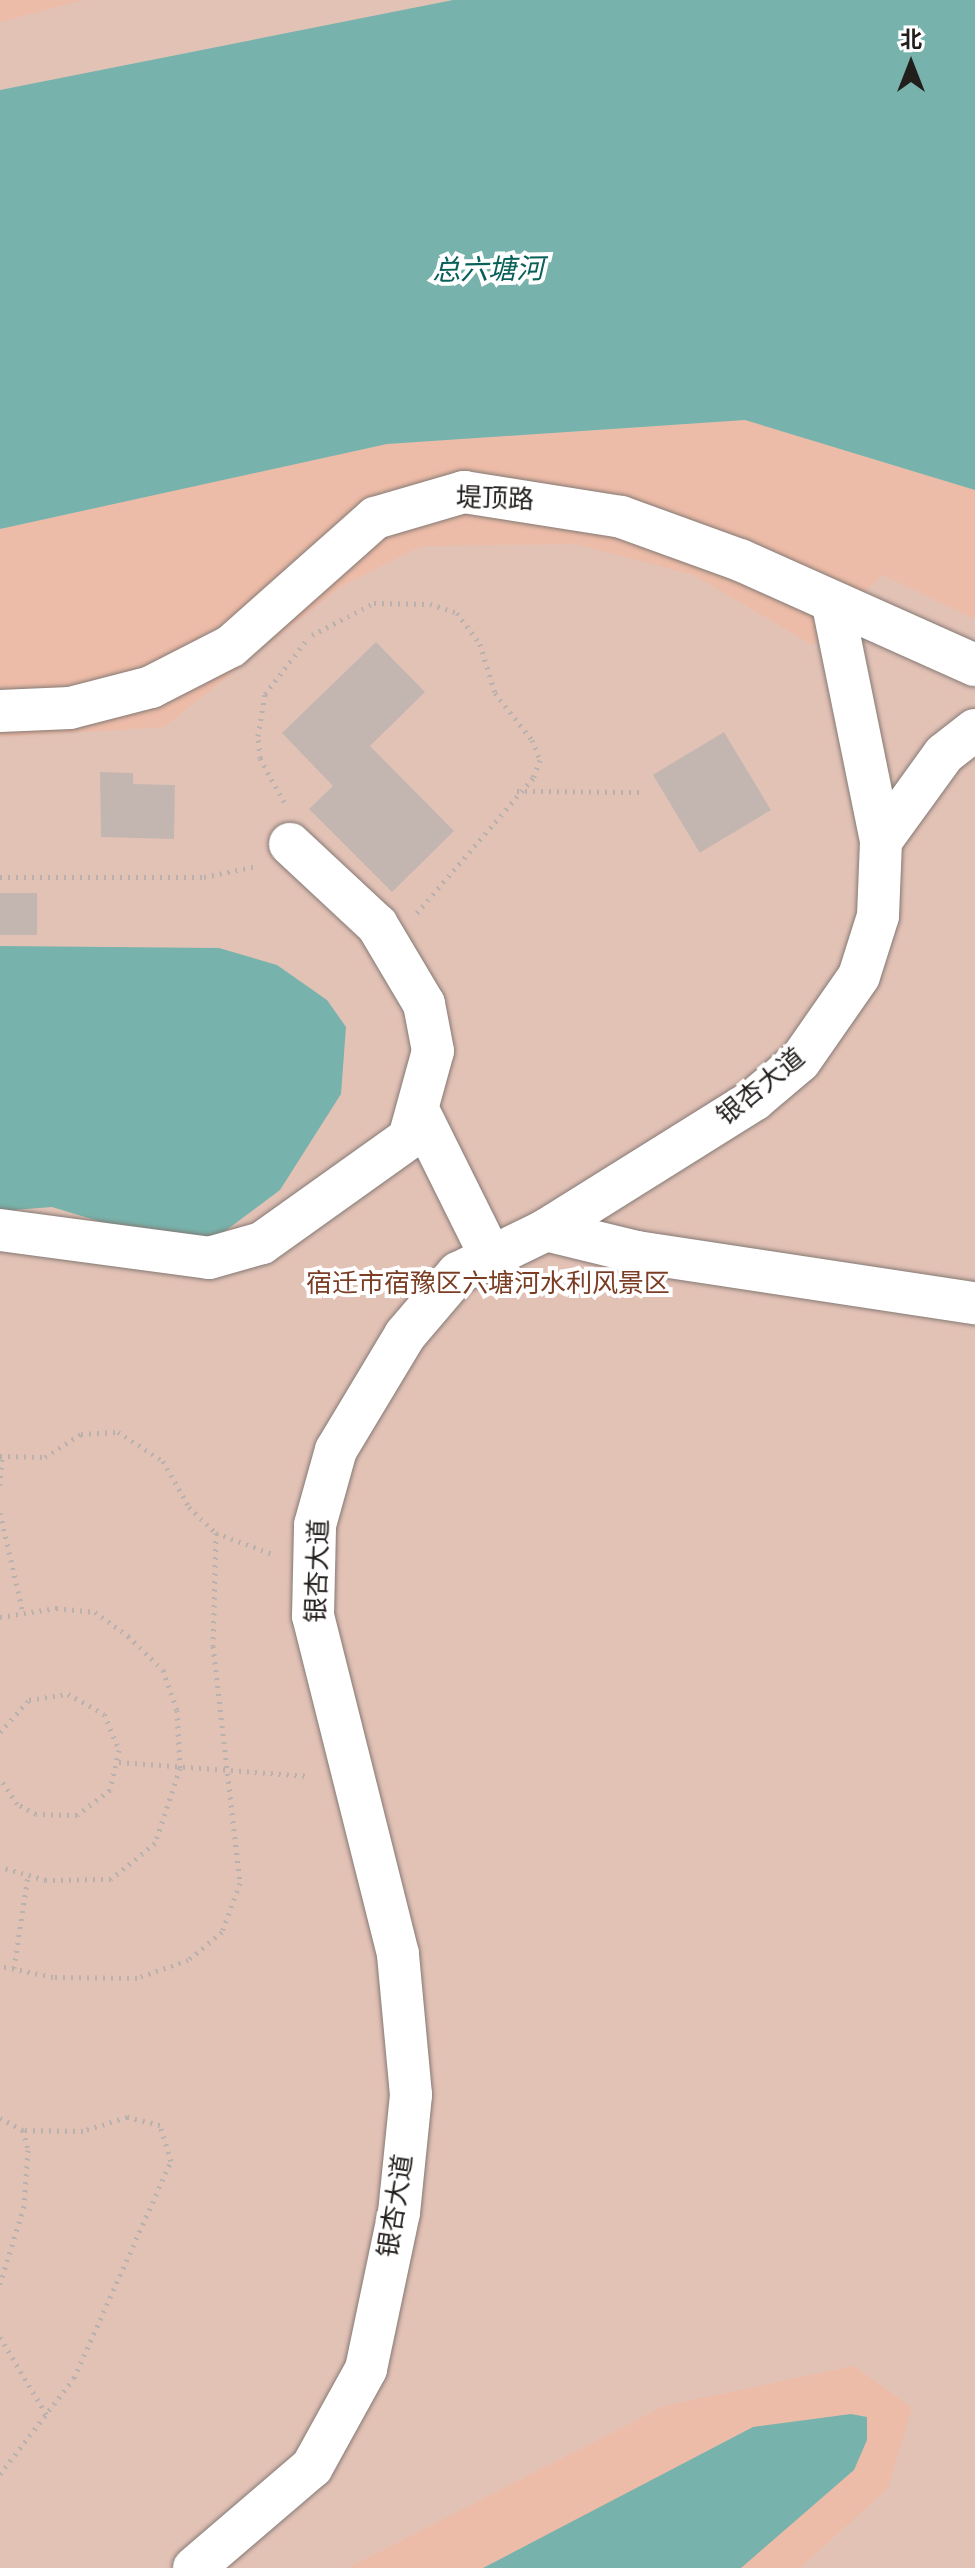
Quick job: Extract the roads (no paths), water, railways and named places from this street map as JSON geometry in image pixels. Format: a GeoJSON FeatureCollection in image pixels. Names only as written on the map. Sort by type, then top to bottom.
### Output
{"type":"FeatureCollection","features":[{"type":"Feature","properties":{"kind":"street","name":"堤顶路"},"geometry":{"type":"LineString","coordinates":[[0,711],[70,708],[151,687],[231,646],[375,518],[464,492],[621,517],[740,560],[833,606],[975,665]]}},
{"type":"Feature","properties":{"kind":"street","name":"银杏大道"},"geometry":{"type":"LineString","coordinates":[[194,2568],[312,2467],[366,2369],[399,2213],[411,2095],[398,1954],[349,1774],[313,1616],[315,1525],[336,1450],[361,1398],[458,1273],[546,1230],[754,1100],[800,1061],[859,976],[878,916],[881,841],[833,606]]}},
{"type":"Feature","properties":{"kind":"street"},"geometry":{"type":"LineString","coordinates":[[881,841],[944,754],[975,730]]}},
{"type":"Feature","properties":{"kind":"street"},"geometry":{"type":"LineString","coordinates":[[0,1230],[100,1238],[172,1255],[236,1251],[262,1243],[381,1164],[409,1138],[419,1112],[433,1051],[424,1004],[390,944],[348,892],[290,844]]}},
{"type":"Feature","properties":{"kind":"street"},"geometry":{"type":"LineString","coordinates":[[419,1112],[491,1257]]}},
{"type":"Feature","properties":{"kind":"street"},"geometry":{"type":"LineString","coordinates":[[546,1230],[636,1252],[975,1303]]}},
{"type":"Feature","properties":{"kind":"water","name":"总六塘河"},"geometry":{"type":"Polygon","coordinates":[[[453,0],[975,0],[975,490],[745,420],[387,444],[0,529],[0,90],[453,0]]]}},
{"type":"Feature","properties":{"kind":"water"},"geometry":{"type":"Polygon","coordinates":[[[0,946],[219,948],[277,965],[327,1000],[346,1027],[341,1094],[280,1190],[213,1240],[141,1234],[52,1207],[0,1211],[0,946]]]}},
{"type":"Feature","properties":{"kind":"water"},"geometry":{"type":"Polygon","coordinates":[[[851,2414],[867,2417],[867,2440],[854,2470],[741,2568],[483,2568],[753,2427],[851,2414]]]}},
{"type":"Feature","properties":{"kind":"park label","name":"宿迁市宿豫区六塘河水利风景区"},"geometry":{"type":"Point","coordinates":[488,1284]}}]}
